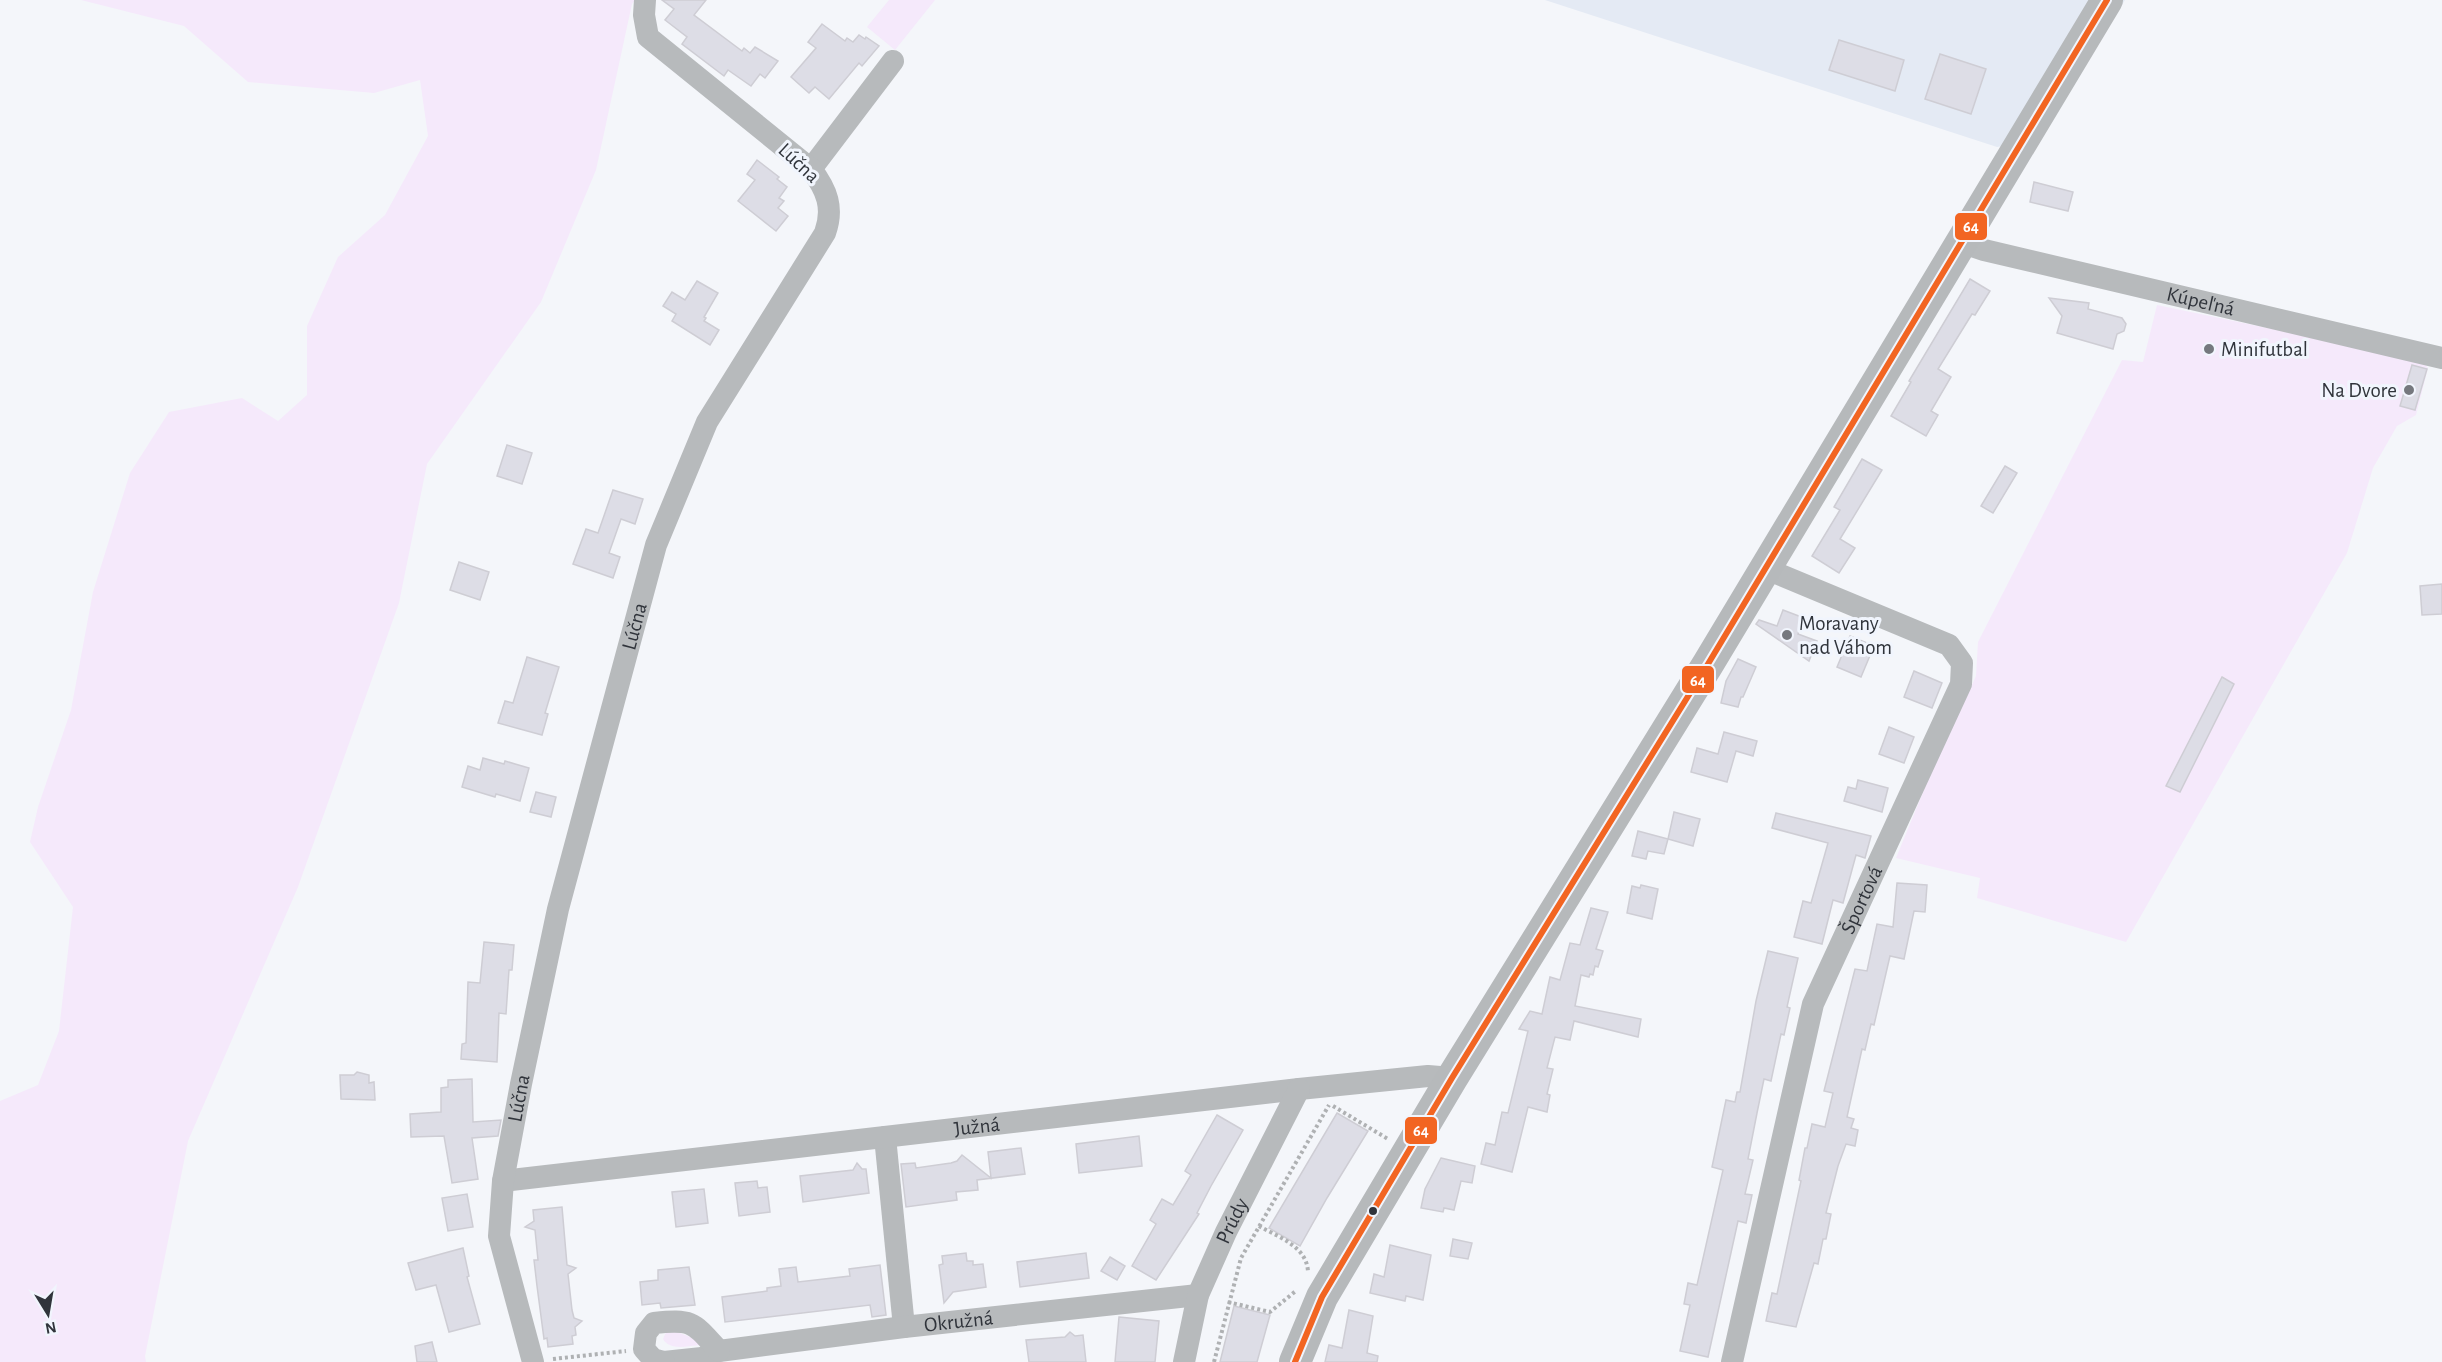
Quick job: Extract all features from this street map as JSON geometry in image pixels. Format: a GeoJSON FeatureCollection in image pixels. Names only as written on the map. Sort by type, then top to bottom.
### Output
{"type":"FeatureCollection","features":[{"type":"Feature","properties":{"kind":"main road"},"geometry":{"type":"LineString","coordinates":[[1295,1362],[1322,1297],[1452,1078],[1584,867],[2104,6]]}},
{"type":"Feature","properties":{"kind":"street","name":"Lúčna"},"geometry":{"type":"LineString","coordinates":[[533,1362],[499,1236],[503,1181],[520,1084],[558,909],[656,545],[707,422],[825,234],[829,222],[825,188],[811,169],[648,37],[644,15],[645,0]]}},
{"type":"Feature","properties":{"kind":"street"},"geometry":{"type":"LineString","coordinates":[[811,169],[892,61]]}},
{"type":"Feature","properties":{"kind":"street","name":"Kúpeľná"},"geometry":{"type":"LineString","coordinates":[[1960,242],[2007,256],[2442,358]]}},
{"type":"Feature","properties":{"kind":"street","name":"Športová"},"geometry":{"type":"LineString","coordinates":[[1732,1362],[1813,1004],[1961,684],[1962,663],[1949,645],[1764,568]]}},
{"type":"Feature","properties":{"kind":"street","name":"Južná"},"geometry":{"type":"LineString","coordinates":[[503,1181],[1299,1089],[1428,1076],[1452,1078]]}},
{"type":"Feature","properties":{"kind":"street","name":"Prúdy"},"geometry":{"type":"LineString","coordinates":[[1184,1362],[1198,1295],[1226,1232],[1299,1089]]}},
{"type":"Feature","properties":{"kind":"street"},"geometry":{"type":"LineString","coordinates":[[885,1137],[904,1327]]}},
{"type":"Feature","properties":{"kind":"street","name":"Okružná"},"geometry":{"type":"LineString","coordinates":[[645,1349],[653,1359],[664,1362],[702,1358],[719,1351],[904,1327],[1198,1295]]}},
{"type":"Feature","properties":{"kind":"street"},"geometry":{"type":"LineString","coordinates":[[645,1349],[646,1333],[654,1323],[680,1320],[696,1325],[719,1351]]}},
{"type":"Feature","properties":{"kind":"path"},"geometry":{"type":"LineString","coordinates":[[1214,1362],[1241,1258],[1330,1104],[1394,1143]]}},
{"type":"Feature","properties":{"kind":"path"},"geometry":{"type":"LineString","coordinates":[[1259,1226],[1299,1249],[1308,1266],[1308,1278]]}},
{"type":"Feature","properties":{"kind":"path"},"geometry":{"type":"LineString","coordinates":[[1228,1302],[1270,1311],[1302,1286]]}},
{"type":"Feature","properties":{"kind":"path"},"geometry":{"type":"LineString","coordinates":[[533,1362],[645,1349]]}},
{"type":"Feature","properties":{"kind":"shaded area"},"geometry":{"type":"Polygon","coordinates":[[[81,0],[635,0],[632,4],[596,170],[541,302],[427,464],[399,603],[298,887],[188,1141],[145,1356],[146,1362],[0,1362],[0,1101],[38,1085],[59,1031],[73,907],[30,842],[38,807],[71,710],[93,592],[130,473],[169,412],[242,398],[278,421],[307,395],[307,326],[338,257],[385,215],[428,136],[420,80],[374,93],[248,82],[184,26],[81,0]]]}},
{"type":"Feature","properties":{"kind":"shaded area"},"geometry":{"type":"Polygon","coordinates":[[[889,0],[935,0],[895,50],[867,27],[889,0]]]}},
{"type":"Feature","properties":{"kind":"shaded area"},"geometry":{"type":"Polygon","coordinates":[[[1545,0],[2125,0],[2037,140],[1997,147],[1545,0]]]}},
{"type":"Feature","properties":{"kind":"shaded area"},"geometry":{"type":"Polygon","coordinates":[[[2157,305],[2421,360],[2428,368],[2416,415],[2397,426],[2373,468],[2347,553],[2126,942],[1977,898],[1980,878],[1896,858],[1926,785],[1976,676],[1978,642],[2122,360],[2143,362],[2157,305]]]}},
{"type":"Feature","properties":{"kind":"shaded area"},"geometry":{"type":"Polygon","coordinates":[[[667,1330],[700,1341],[700,1345],[679,1347],[670,1345],[663,1339],[667,1330]]]}},
{"type":"Feature","properties":{"kind":"building"},"geometry":{"type":"Polygon","coordinates":[[[662,0],[706,0],[694,15],[742,51],[744,48],[750,53],[755,47],[778,61],[765,78],[760,74],[751,86],[728,70],[724,76],[682,44],[687,37],[665,20],[674,9],[662,0]]]}},
{"type":"Feature","properties":{"kind":"building"},"geometry":{"type":"Polygon","coordinates":[[[822,24],[845,41],[847,38],[853,42],[859,35],[879,46],[862,66],[859,63],[829,99],[815,87],[809,93],[791,77],[816,48],[808,42],[822,24]]]}},
{"type":"Feature","properties":{"kind":"building"},"geometry":{"type":"Polygon","coordinates":[[[1839,40],[1904,60],[1895,91],[1829,70],[1839,40]]]}},
{"type":"Feature","properties":{"kind":"building"},"geometry":{"type":"Polygon","coordinates":[[[1940,54],[1986,69],[1971,114],[1925,99],[1940,54]]]}},
{"type":"Feature","properties":{"kind":"building"},"geometry":{"type":"Polygon","coordinates":[[[757,160],[779,177],[777,179],[787,187],[779,198],[784,201],[778,208],[788,216],[776,231],[738,201],[755,180],[747,174],[757,160]]]}},
{"type":"Feature","properties":{"kind":"building"},"geometry":{"type":"Polygon","coordinates":[[[2034,182],[2073,192],[2068,211],[2030,202],[2034,182]]]}},
{"type":"Feature","properties":{"kind":"building"},"geometry":{"type":"Polygon","coordinates":[[[1970,279],[1990,291],[1975,315],[1972,314],[1938,369],[1951,377],[1931,411],[1938,415],[1926,436],[1891,416],[1911,382],[1909,381],[1970,279]]]}},
{"type":"Feature","properties":{"kind":"building"},"geometry":{"type":"Polygon","coordinates":[[[697,281],[718,293],[704,317],[706,318],[704,321],[719,330],[710,345],[672,321],[676,314],[663,306],[672,292],[685,300],[697,281]]]}},
{"type":"Feature","properties":{"kind":"building"},"geometry":{"type":"Polygon","coordinates":[[[2049,298],[2089,303],[2088,309],[2122,318],[2126,324],[2124,331],[2117,334],[2113,349],[2057,333],[2062,316],[2049,298]]]}},
{"type":"Feature","properties":{"kind":"building"},"geometry":{"type":"Polygon","coordinates":[[[2412,365],[2427,369],[2415,410],[2400,406],[2412,365]]]}},
{"type":"Feature","properties":{"kind":"building"},"geometry":{"type":"Polygon","coordinates":[[[507,445],[532,453],[522,484],[497,476],[507,445]]]}},
{"type":"Feature","properties":{"kind":"building"},"geometry":{"type":"Polygon","coordinates":[[[1862,459],[1882,470],[1840,539],[1855,548],[1839,573],[1812,556],[1840,510],[1834,507],[1862,459]]]}},
{"type":"Feature","properties":{"kind":"building"},"geometry":{"type":"Polygon","coordinates":[[[2005,466],[2017,473],[1993,513],[1981,506],[2005,466]]]}},
{"type":"Feature","properties":{"kind":"building"},"geometry":{"type":"Polygon","coordinates":[[[613,490],[643,499],[635,524],[621,519],[609,553],[620,557],[613,578],[573,564],[586,529],[598,533],[613,490]]]}},
{"type":"Feature","properties":{"kind":"building"},"geometry":{"type":"Polygon","coordinates":[[[459,562],[489,572],[480,600],[450,590],[459,562]]]}},
{"type":"Feature","properties":{"kind":"building"},"geometry":{"type":"Polygon","coordinates":[[[2442,584],[2442,614],[2422,615],[2420,586],[2442,584]]]}},
{"type":"Feature","properties":{"kind":"building","name":"Moravany nad Váhom"},"geometry":{"type":"Polygon","coordinates":[[[1783,610],[1804,618],[1798,634],[1817,641],[1809,661],[1756,624],[1759,620],[1777,626],[1783,610]]]}},
{"type":"Feature","properties":{"kind":"building"},"geometry":{"type":"Polygon","coordinates":[[[1850,636],[1874,646],[1861,677],[1837,667],[1850,636]]]}},
{"type":"Feature","properties":{"kind":"building"},"geometry":{"type":"Polygon","coordinates":[[[527,657],[559,667],[545,713],[548,714],[542,735],[498,723],[505,701],[513,703],[527,657]]]}},
{"type":"Feature","properties":{"kind":"building"},"geometry":{"type":"Polygon","coordinates":[[[1738,659],[1756,667],[1738,707],[1721,703],[1726,681],[1738,659]]]}},
{"type":"Feature","properties":{"kind":"building"},"geometry":{"type":"Polygon","coordinates":[[[1914,671],[1942,683],[1932,708],[1904,697],[1914,671]]]}},
{"type":"Feature","properties":{"kind":"building"},"geometry":{"type":"Polygon","coordinates":[[[2222,677],[2234,684],[2180,792],[2166,786],[2222,677]]]}},
{"type":"Feature","properties":{"kind":"building"},"geometry":{"type":"Polygon","coordinates":[[[1889,727],[1914,737],[1904,763],[1879,754],[1889,727]]]}},
{"type":"Feature","properties":{"kind":"building"},"geometry":{"type":"Polygon","coordinates":[[[1724,732],[1757,741],[1753,756],[1736,751],[1727,782],[1691,772],[1697,748],[1718,754],[1724,732]]]}},
{"type":"Feature","properties":{"kind":"building"},"geometry":{"type":"Polygon","coordinates":[[[483,758],[529,768],[520,801],[496,794],[495,797],[462,787],[468,766],[480,770],[483,758]]]}},
{"type":"Feature","properties":{"kind":"building"},"geometry":{"type":"Polygon","coordinates":[[[1858,780],[1888,788],[1882,812],[1844,801],[1848,787],[1856,789],[1858,780]]]}},
{"type":"Feature","properties":{"kind":"building"},"geometry":{"type":"Polygon","coordinates":[[[536,792],[556,797],[551,817],[530,812],[536,792]]]}},
{"type":"Feature","properties":{"kind":"building"},"geometry":{"type":"Polygon","coordinates":[[[1674,812],[1700,819],[1693,846],[1668,839],[1674,812]]]}},
{"type":"Feature","properties":{"kind":"building"},"geometry":{"type":"Polygon","coordinates":[[[1776,813],[1871,836],[1865,858],[1856,855],[1843,903],[1833,900],[1822,944],[1794,937],[1803,901],[1811,903],[1828,843],[1772,828],[1776,813]]]}},
{"type":"Feature","properties":{"kind":"building"},"geometry":{"type":"Polygon","coordinates":[[[1638,831],[1668,839],[1664,854],[1648,851],[1646,859],[1632,856],[1638,831]]]}},
{"type":"Feature","properties":{"kind":"building"},"geometry":{"type":"Polygon","coordinates":[[[1897,883],[1927,885],[1925,912],[1914,911],[1904,959],[1890,956],[1874,1025],[1871,1024],[1865,1050],[1862,1049],[1847,1117],[1854,1119],[1851,1128],[1858,1130],[1855,1146],[1846,1144],[1838,1166],[1826,1213],[1831,1214],[1826,1239],[1823,1239],[1818,1264],[1814,1263],[1796,1327],[1766,1321],[1772,1293],[1777,1294],[1801,1181],[1799,1180],[1805,1148],[1807,1148],[1812,1124],[1825,1127],[1833,1093],[1824,1091],[1855,969],[1867,971],[1877,924],[1893,927],[1897,883]]]}},
{"type":"Feature","properties":{"kind":"building"},"geometry":{"type":"Polygon","coordinates":[[[1641,885],[1658,889],[1652,919],[1627,913],[1632,886],[1640,888],[1641,885]]]}},
{"type":"Feature","properties":{"kind":"building"},"geometry":{"type":"Polygon","coordinates":[[[1591,908],[1608,912],[1596,949],[1603,951],[1593,975],[1590,974],[1589,977],[1581,975],[1575,1006],[1641,1019],[1638,1037],[1574,1021],[1570,1040],[1555,1037],[1547,1068],[1553,1069],[1547,1094],[1550,1095],[1547,1112],[1528,1107],[1512,1172],[1481,1164],[1486,1143],[1495,1145],[1502,1112],[1508,1113],[1528,1031],[1519,1029],[1530,1011],[1542,1014],[1550,977],[1560,980],[1570,943],[1580,945],[1591,908]]]}},
{"type":"Feature","properties":{"kind":"building"},"geometry":{"type":"Polygon","coordinates":[[[484,942],[514,945],[512,970],[509,970],[506,1014],[499,1013],[497,1062],[461,1059],[462,1044],[466,1043],[468,982],[480,983],[484,942]]]}},
{"type":"Feature","properties":{"kind":"building"},"geometry":{"type":"Polygon","coordinates":[[[1768,951],[1798,958],[1787,1007],[1790,1008],[1784,1035],[1781,1034],[1771,1081],[1764,1079],[1757,1113],[1748,1159],[1753,1160],[1745,1194],[1752,1195],[1746,1223],[1738,1221],[1708,1357],[1680,1351],[1690,1305],[1684,1304],[1688,1283],[1697,1285],[1723,1170],[1712,1167],[1726,1100],[1735,1102],[1737,1092],[1740,1092],[1756,1001],[1768,951]]]}},
{"type":"Feature","properties":{"kind":"building"},"geometry":{"type":"Polygon","coordinates":[[[357,1072],[369,1075],[369,1083],[374,1082],[375,1100],[341,1099],[340,1075],[354,1075],[357,1072]]]}},
{"type":"Feature","properties":{"kind":"building"},"geometry":{"type":"Polygon","coordinates":[[[472,1079],[473,1122],[501,1120],[498,1136],[472,1138],[478,1179],[452,1183],[444,1136],[411,1137],[410,1114],[441,1112],[441,1088],[448,1087],[448,1080],[472,1079]]]}},
{"type":"Feature","properties":{"kind":"building"},"geometry":{"type":"Polygon","coordinates":[[[1337,1113],[1368,1131],[1300,1246],[1269,1228],[1337,1113]]]}},
{"type":"Feature","properties":{"kind":"building"},"geometry":{"type":"Polygon","coordinates":[[[1217,1115],[1243,1130],[1211,1186],[1197,1213],[1199,1214],[1156,1280],[1132,1266],[1156,1224],[1150,1220],[1162,1199],[1173,1205],[1191,1175],[1185,1171],[1217,1115]]]}},
{"type":"Feature","properties":{"kind":"building"},"geometry":{"type":"Polygon","coordinates":[[[1139,1136],[1142,1166],[1079,1173],[1076,1144],[1139,1136]]]}},
{"type":"Feature","properties":{"kind":"building"},"geometry":{"type":"Polygon","coordinates":[[[1021,1148],[1025,1174],[977,1180],[978,1190],[956,1192],[957,1200],[906,1207],[901,1164],[915,1163],[916,1168],[951,1163],[957,1161],[962,1155],[991,1178],[988,1152],[1021,1148]]]}},
{"type":"Feature","properties":{"kind":"building"},"geometry":{"type":"Polygon","coordinates":[[[1441,1158],[1475,1166],[1472,1183],[1461,1181],[1454,1210],[1444,1208],[1443,1212],[1421,1208],[1425,1189],[1441,1158]]]}},
{"type":"Feature","properties":{"kind":"building"},"geometry":{"type":"Polygon","coordinates":[[[857,1163],[862,1169],[866,1169],[869,1193],[803,1202],[800,1176],[853,1170],[857,1163]]]}},
{"type":"Feature","properties":{"kind":"building"},"geometry":{"type":"Polygon","coordinates":[[[757,1181],[758,1188],[767,1187],[770,1212],[739,1216],[735,1183],[757,1181]]]}},
{"type":"Feature","properties":{"kind":"building"},"geometry":{"type":"Polygon","coordinates":[[[704,1189],[708,1223],[676,1227],[672,1192],[704,1189]]]}},
{"type":"Feature","properties":{"kind":"building"},"geometry":{"type":"Polygon","coordinates":[[[467,1194],[473,1227],[448,1231],[442,1198],[467,1194]]]}},
{"type":"Feature","properties":{"kind":"building"},"geometry":{"type":"Polygon","coordinates":[[[562,1207],[567,1265],[576,1268],[568,1274],[572,1310],[574,1318],[582,1321],[575,1327],[576,1335],[572,1336],[573,1344],[548,1347],[547,1338],[544,1339],[534,1260],[538,1260],[535,1230],[525,1227],[534,1221],[533,1210],[562,1207]]]}},
{"type":"Feature","properties":{"kind":"building"},"geometry":{"type":"Polygon","coordinates":[[[1453,1239],[1472,1243],[1468,1259],[1450,1256],[1453,1239]]]}},
{"type":"Feature","properties":{"kind":"building"},"geometry":{"type":"Polygon","coordinates":[[[1390,1245],[1431,1255],[1423,1300],[1406,1296],[1405,1301],[1370,1293],[1374,1274],[1384,1277],[1390,1245]]]}},
{"type":"Feature","properties":{"kind":"building"},"geometry":{"type":"Polygon","coordinates":[[[463,1248],[469,1276],[467,1277],[480,1324],[449,1332],[436,1285],[416,1290],[408,1263],[463,1248]]]}},
{"type":"Feature","properties":{"kind":"building"},"geometry":{"type":"Polygon","coordinates":[[[966,1253],[967,1261],[973,1261],[973,1265],[983,1264],[986,1287],[953,1292],[944,1303],[939,1265],[943,1264],[942,1256],[966,1253]]]}},
{"type":"Feature","properties":{"kind":"building"},"geometry":{"type":"Polygon","coordinates":[[[1086,1253],[1089,1278],[1020,1287],[1017,1262],[1086,1253]]]}},
{"type":"Feature","properties":{"kind":"building"},"geometry":{"type":"Polygon","coordinates":[[[1110,1257],[1125,1266],[1117,1280],[1101,1271],[1110,1257]]]}},
{"type":"Feature","properties":{"kind":"building"},"geometry":{"type":"Polygon","coordinates":[[[880,1265],[886,1315],[872,1317],[870,1305],[725,1322],[722,1297],[767,1291],[767,1288],[781,1286],[779,1269],[796,1267],[798,1282],[850,1276],[849,1269],[880,1265]]]}},
{"type":"Feature","properties":{"kind":"building"},"geometry":{"type":"Polygon","coordinates":[[[689,1267],[695,1305],[661,1308],[660,1303],[642,1305],[640,1282],[658,1280],[658,1270],[689,1267]]]}},
{"type":"Feature","properties":{"kind":"building"},"geometry":{"type":"Polygon","coordinates":[[[1234,1306],[1270,1315],[1257,1362],[1220,1362],[1234,1306]]]}},
{"type":"Feature","properties":{"kind":"building"},"geometry":{"type":"Polygon","coordinates":[[[1349,1310],[1373,1316],[1367,1353],[1378,1356],[1377,1362],[1325,1362],[1329,1345],[1342,1348],[1349,1310]]]}},
{"type":"Feature","properties":{"kind":"building"},"geometry":{"type":"Polygon","coordinates":[[[1119,1317],[1159,1321],[1155,1362],[1115,1362],[1119,1317]]]}},
{"type":"Feature","properties":{"kind":"building"},"geometry":{"type":"Polygon","coordinates":[[[1070,1332],[1075,1336],[1083,1335],[1086,1362],[1029,1362],[1026,1340],[1065,1337],[1070,1332]]]}},
{"type":"Feature","properties":{"kind":"building"},"geometry":{"type":"Polygon","coordinates":[[[432,1342],[437,1362],[417,1362],[415,1346],[432,1342]]]}},
{"type":"Feature","properties":{"kind":"transit line","name":"64"},"geometry":{"type":"LineString","coordinates":[[1295,1362],[1322,1297],[1452,1078],[1708,664],[2107,0]]}},
{"type":"Feature","properties":{"kind":"place","name":"Minifutbal"},"geometry":{"type":"Point","coordinates":[2209,349]}},
{"type":"Feature","properties":{"kind":"place","name":"Na Dvore"},"geometry":{"type":"Point","coordinates":[2409,390]}},
{"type":"Feature","properties":{"kind":"place","name":"Moravany nad Váhom"},"geometry":{"type":"Point","coordinates":[1787,635]}}]}
